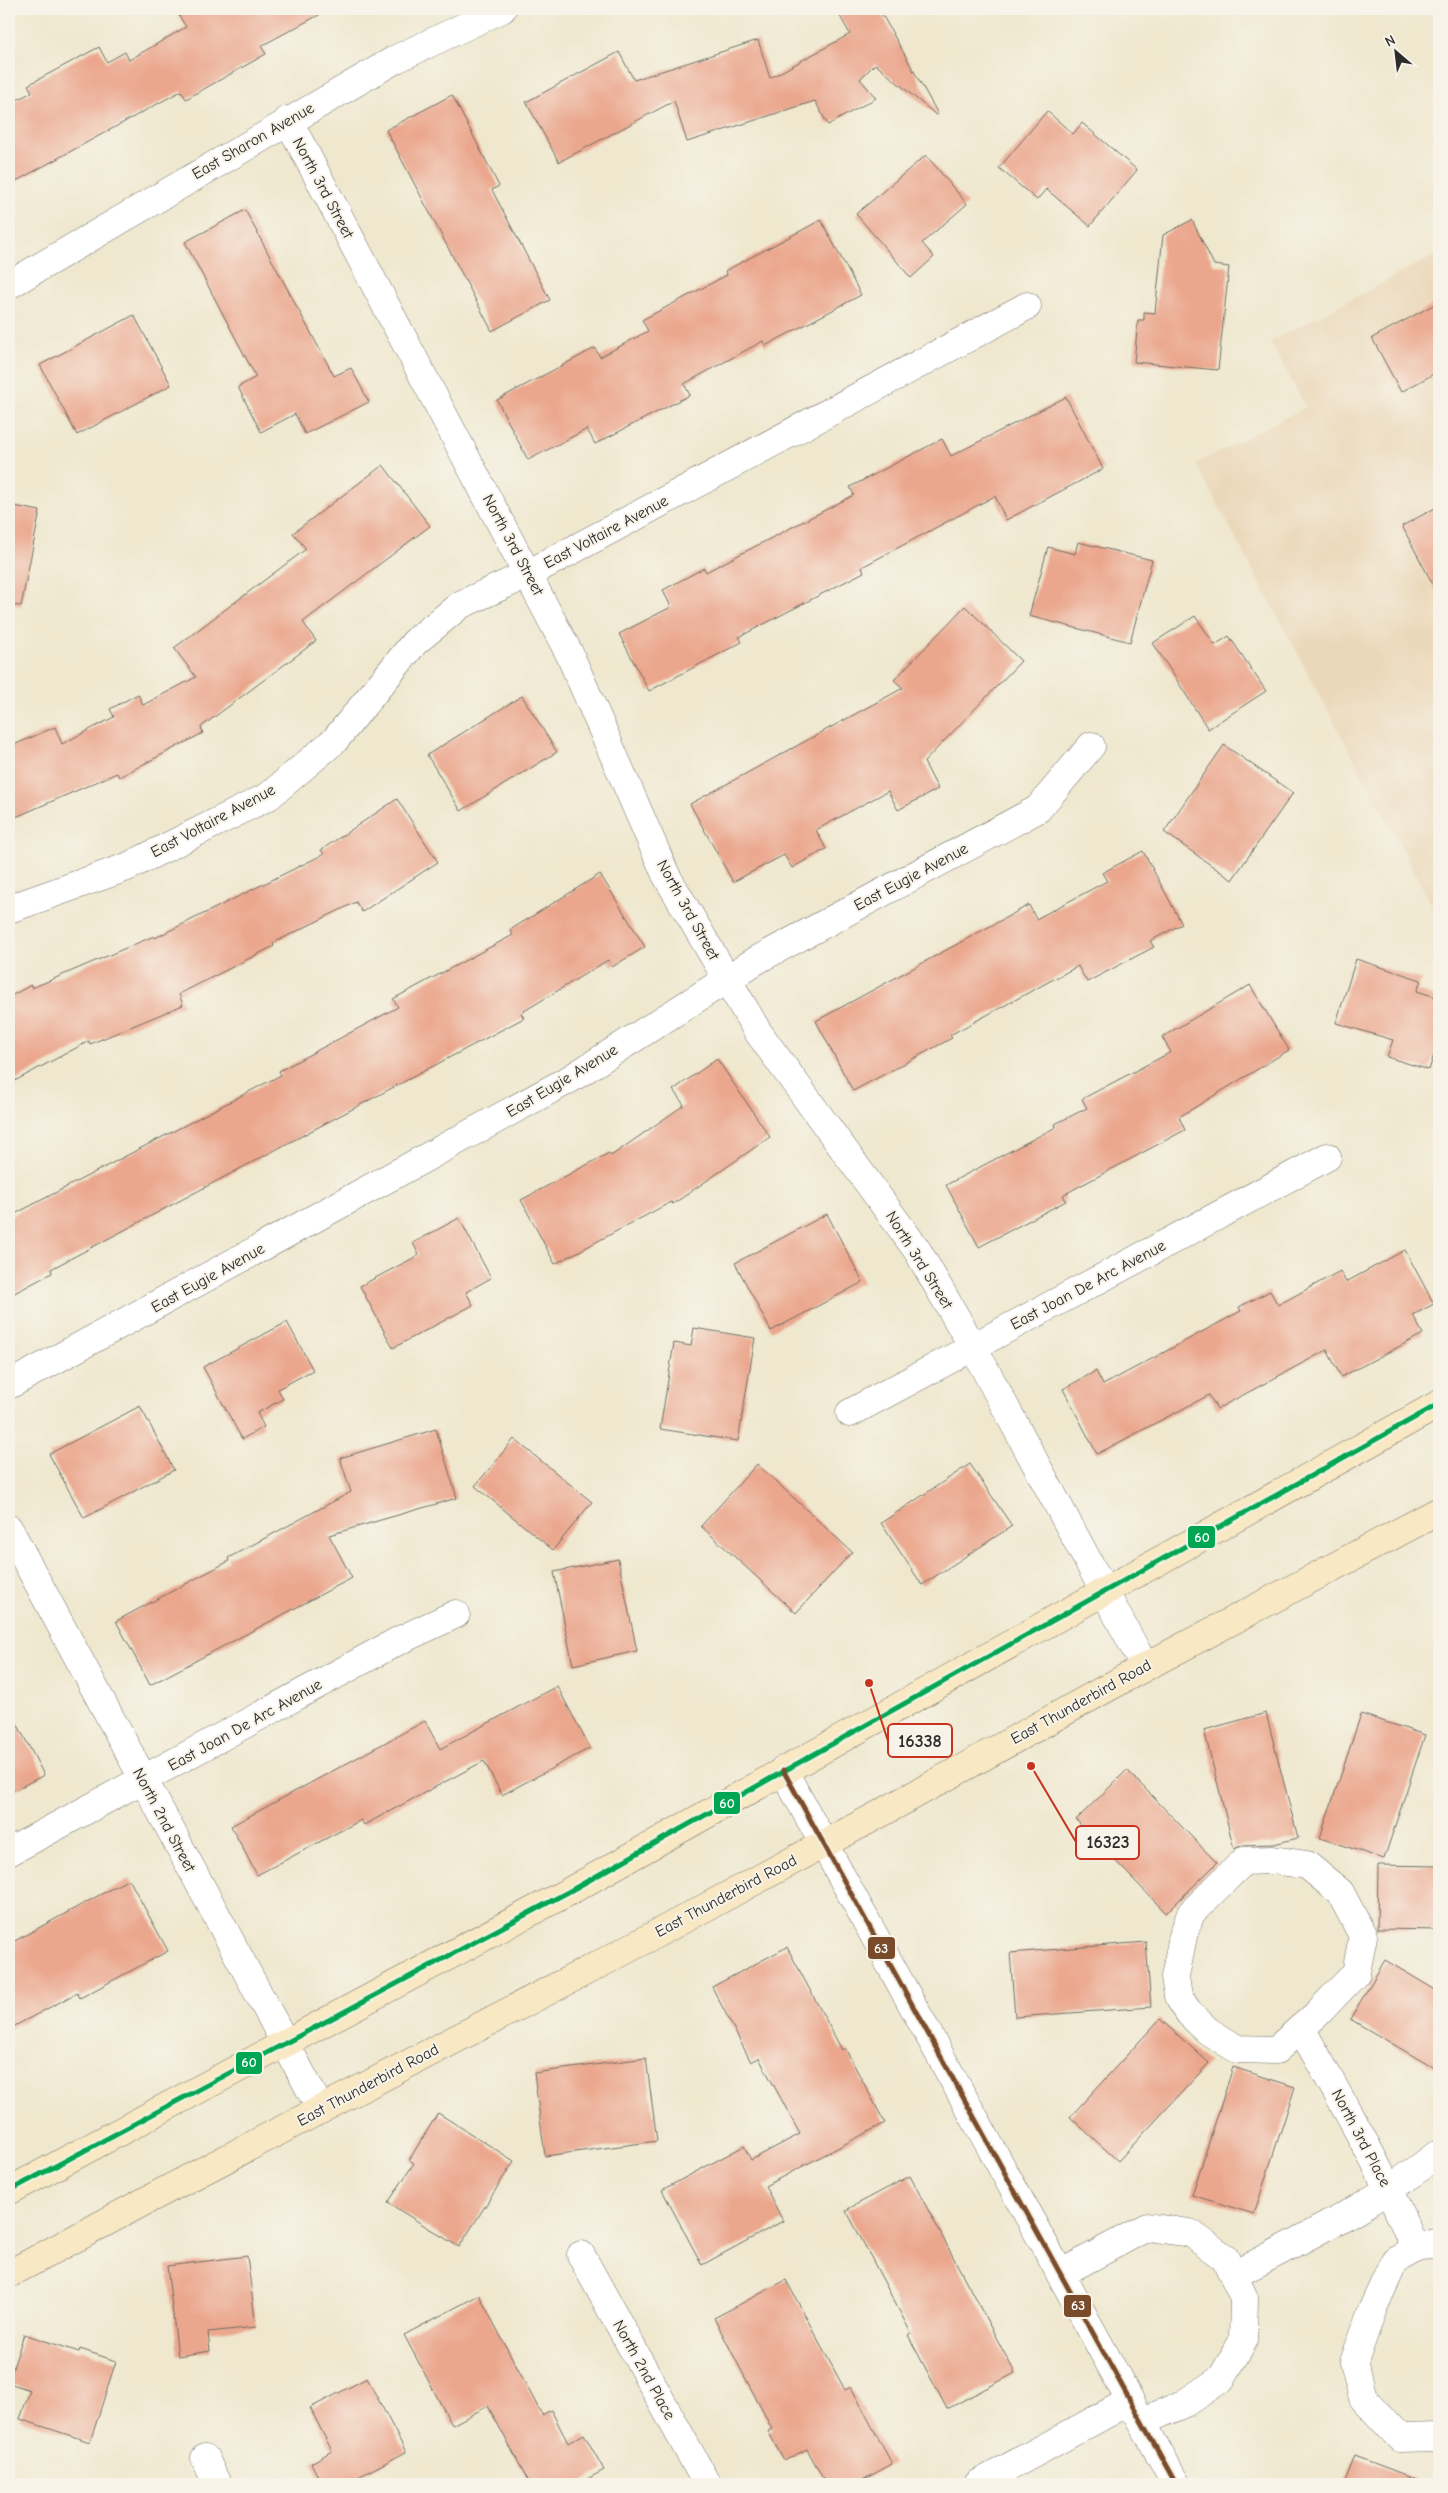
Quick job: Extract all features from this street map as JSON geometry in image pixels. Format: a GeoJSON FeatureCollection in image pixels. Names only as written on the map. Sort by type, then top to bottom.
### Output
{"type":"FeatureCollection","features":[{"type":"Feature","properties":{"kind":"main road"},"geometry":{"type":"LineString","coordinates":[[9,2191],[568,1892],[1439,1404]]}},
{"type":"Feature","properties":{"kind":"main road","name":"East Thunderbird Road"},"geometry":{"type":"LineString","coordinates":[[9,2274],[824,1844],[1146,1667],[1439,1511]]}},
{"type":"Feature","properties":{"kind":"street","name":"East Sharon Avenue"},"geometry":{"type":"LineString","coordinates":[[9,285],[396,58],[502,9]]}},
{"type":"Feature","properties":{"kind":"street","name":"North 3rd Street"},"geometry":{"type":"LineString","coordinates":[[288,120],[569,653],[666,876],[758,1032],[917,1250],[1146,1667]]}},
{"type":"Feature","properties":{"kind":"street","name":"East Voltaire Avenue"},"geometry":{"type":"LineString","coordinates":[[9,909],[127,866],[269,796],[335,740],[415,642],[460,605],[528,574],[1027,306]]}},
{"type":"Feature","properties":{"kind":"street","name":"East Eugie Avenue"},"geometry":{"type":"LineString","coordinates":[[9,1385],[570,1079],[757,960],[1038,810],[1091,746]]}},
{"type":"Feature","properties":{"kind":"street","name":"East Joan De Arc Avenue"},"geometry":{"type":"LineString","coordinates":[[850,1413],[1327,1157]]}},
{"type":"Feature","properties":{"kind":"street","name":"North 2nd Street"},"geometry":{"type":"LineString","coordinates":[[9,1529],[321,2110]]}},
{"type":"Feature","properties":{"kind":"street","name":"East Joan De Arc Avenue"},"geometry":{"type":"LineString","coordinates":[[9,1852],[398,1641],[456,1614]]}},
{"type":"Feature","properties":{"kind":"street"},"geometry":{"type":"LineString","coordinates":[[783,1770],[1176,2484]]}},
{"type":"Feature","properties":{"kind":"street"},"geometry":{"type":"LineString","coordinates":[[1273,1860],[1307,1864],[1340,1892],[1363,1936],[1356,1973],[1301,2028],[1276,2050],[1237,2049],[1198,2022],[1189,2013],[1178,1996],[1175,1977],[1183,1936],[1191,1912],[1244,1861],[1273,1860]]}},
{"type":"Feature","properties":{"kind":"street","name":"North 3rd Place"},"geometry":{"type":"LineString","coordinates":[[1301,2028],[1388,2188],[1427,2246],[1395,2260],[1373,2308],[1354,2362],[1363,2398],[1400,2438],[1439,2437]]}},
{"type":"Feature","properties":{"kind":"street"},"geometry":{"type":"LineString","coordinates":[[1234,2276],[1328,2225],[1388,2188],[1439,2153]]}},
{"type":"Feature","properties":{"kind":"street"},"geometry":{"type":"LineString","coordinates":[[978,2484],[1136,2412],[1185,2402],[1221,2379],[1242,2341],[1244,2298],[1234,2276],[1225,2258],[1190,2233],[1147,2227],[1060,2274]]}},
{"type":"Feature","properties":{"kind":"street","name":"North 2nd Place"},"geometry":{"type":"LineString","coordinates":[[581,2255],[707,2484]]}},
{"type":"Feature","properties":{"kind":"street"},"geometry":{"type":"LineString","coordinates":[[205,2458],[218,2484]]}},
{"type":"Feature","properties":{"kind":"shaded area"},"geometry":{"type":"Polygon","coordinates":[[[1439,253],[1439,918],[1196,464],[1306,407],[1270,342],[1439,253]]]}},
{"type":"Feature","properties":{"kind":"building"},"geometry":{"type":"Polygon","coordinates":[[[175,9],[330,9],[261,46],[266,54],[186,99],[181,91],[9,185],[9,104],[32,92],[28,85],[99,47],[107,62],[125,52],[129,60],[186,27],[175,9]]]}},
{"type":"Feature","properties":{"kind":"building"},"geometry":{"type":"Polygon","coordinates":[[[836,9],[879,9],[938,114],[936,115],[875,64],[860,79],[876,98],[828,125],[815,101],[687,142],[674,101],[559,162],[526,102],[619,52],[634,80],[758,40],[770,78],[850,34],[836,9]]]}},
{"type":"Feature","properties":{"kind":"building"},"geometry":{"type":"Polygon","coordinates":[[[452,95],[499,186],[492,190],[550,300],[492,331],[386,130],[452,95]]]}},
{"type":"Feature","properties":{"kind":"building"},"geometry":{"type":"Polygon","coordinates":[[[1047,111],[1073,134],[1082,123],[1137,170],[1090,226],[1046,189],[1037,200],[999,168],[1047,111]]]}},
{"type":"Feature","properties":{"kind":"building"},"geometry":{"type":"Polygon","coordinates":[[[926,155],[967,204],[922,243],[934,257],[911,278],[856,214],[926,155]]]}},
{"type":"Feature","properties":{"kind":"building"},"geometry":{"type":"Polygon","coordinates":[[[245,210],[334,376],[351,368],[369,402],[305,434],[295,414],[261,432],[238,387],[256,377],[185,242],[245,210]]]}},
{"type":"Feature","properties":{"kind":"building"},"geometry":{"type":"Polygon","coordinates":[[[821,220],[861,295],[765,346],[763,341],[684,384],[690,395],[595,444],[587,429],[528,460],[497,400],[595,348],[600,357],[648,331],[642,320],[727,275],[725,271],[821,220]]]}},
{"type":"Feature","properties":{"kind":"building"},"geometry":{"type":"Polygon","coordinates":[[[1192,220],[1214,265],[1229,267],[1218,370],[1134,362],[1138,320],[1144,320],[1144,312],[1155,313],[1163,235],[1192,220]]]}},
{"type":"Feature","properties":{"kind":"building"},"geometry":{"type":"Polygon","coordinates":[[[1439,302],[1439,371],[1401,392],[1372,338],[1439,302]]]}},
{"type":"Feature","properties":{"kind":"building"},"geometry":{"type":"Polygon","coordinates":[[[134,315],[171,385],[77,435],[40,365],[134,315]]]}},
{"type":"Feature","properties":{"kind":"building"},"geometry":{"type":"Polygon","coordinates":[[[1066,397],[1103,469],[1006,520],[995,496],[862,567],[864,572],[739,637],[742,642],[649,691],[619,634],[671,607],[663,590],[704,568],[706,572],[854,495],[850,487],[942,439],[951,456],[1066,397]]]}},
{"type":"Feature","properties":{"kind":"building"},"geometry":{"type":"Polygon","coordinates":[[[383,465],[430,526],[303,622],[316,641],[201,727],[203,733],[119,777],[117,773],[9,820],[9,747],[55,727],[62,744],[114,717],[110,709],[138,694],[143,705],[196,677],[174,648],[306,549],[293,533],[383,465]]]}},
{"type":"Feature","properties":{"kind":"building"},"geometry":{"type":"Polygon","coordinates":[[[9,505],[40,511],[21,606],[9,605],[9,505]]]}},
{"type":"Feature","properties":{"kind":"building"},"geometry":{"type":"Polygon","coordinates":[[[1439,506],[1439,596],[1402,526],[1439,506]]]}},
{"type":"Feature","properties":{"kind":"building"},"geometry":{"type":"Polygon","coordinates":[[[1078,542],[1152,560],[1130,642],[1029,616],[1048,547],[1075,554],[1078,542]]]}},
{"type":"Feature","properties":{"kind":"building"},"geometry":{"type":"Polygon","coordinates":[[[965,606],[1021,661],[924,762],[938,789],[898,810],[888,791],[816,830],[826,849],[792,868],[784,855],[733,882],[690,804],[903,688],[894,680],[965,606]]]}},
{"type":"Feature","properties":{"kind":"building"},"geometry":{"type":"Polygon","coordinates":[[[1195,616],[1215,645],[1229,636],[1266,691],[1208,729],[1153,643],[1195,616]]]}},
{"type":"Feature","properties":{"kind":"building"},"geometry":{"type":"Polygon","coordinates":[[[522,696],[557,752],[461,811],[427,755],[522,696]]]}},
{"type":"Feature","properties":{"kind":"building"},"geometry":{"type":"Polygon","coordinates":[[[1224,745],[1293,793],[1232,880],[1164,832],[1224,745]]]}},
{"type":"Feature","properties":{"kind":"building"},"geometry":{"type":"Polygon","coordinates":[[[397,799],[438,862],[362,912],[356,902],[273,943],[274,946],[179,994],[183,1005],[90,1044],[89,1041],[9,1084],[9,997],[31,985],[32,988],[154,936],[155,938],[324,854],[321,850],[397,799]]]}},
{"type":"Feature","properties":{"kind":"building"},"geometry":{"type":"Polygon","coordinates":[[[1143,851],[1182,924],[1150,941],[1154,947],[1087,982],[1078,966],[950,1035],[952,1038],[853,1091],[816,1021],[1029,905],[1036,919],[1107,881],[1102,873],[1143,851]]]}},
{"type":"Feature","properties":{"kind":"building"},"geometry":{"type":"Polygon","coordinates":[[[600,874],[645,947],[612,967],[608,960],[521,1013],[524,1018],[51,1269],[52,1273],[9,1296],[9,1217],[281,1075],[279,1071],[398,1007],[393,999],[513,935],[510,930],[600,874]]]}},
{"type":"Feature","properties":{"kind":"building"},"geometry":{"type":"Polygon","coordinates":[[[1356,959],[1421,980],[1417,991],[1439,998],[1439,1039],[1429,1070],[1387,1057],[1393,1040],[1336,1023],[1356,959]]]}},
{"type":"Feature","properties":{"kind":"building"},"geometry":{"type":"Polygon","coordinates":[[[1250,985],[1289,1050],[1179,1117],[1185,1130],[1063,1195],[1066,1201],[979,1247],[946,1185],[1056,1127],[1055,1124],[1087,1108],[1082,1099],[1171,1052],[1162,1037],[1250,985]]]}},
{"type":"Feature","properties":{"kind":"building"},"geometry":{"type":"Polygon","coordinates":[[[717,1059],[770,1137],[673,1204],[671,1202],[555,1264],[521,1200],[609,1153],[611,1156],[684,1105],[673,1090],[717,1059]]]}},
{"type":"Feature","properties":{"kind":"building"},"geometry":{"type":"Polygon","coordinates":[[[827,1214],[863,1282],[771,1331],[735,1263],[827,1214]]]}},
{"type":"Feature","properties":{"kind":"building"},"geometry":{"type":"Polygon","coordinates":[[[459,1218],[491,1278],[466,1292],[473,1305],[393,1348],[360,1286],[419,1255],[413,1243],[459,1218]]]}},
{"type":"Feature","properties":{"kind":"building"},"geometry":{"type":"Polygon","coordinates":[[[1405,1250],[1434,1304],[1413,1315],[1423,1334],[1341,1377],[1327,1350],[1217,1409],[1209,1395],[1097,1454],[1063,1389],[1096,1371],[1103,1385],[1241,1311],[1239,1307],[1270,1291],[1278,1305],[1340,1271],[1346,1282],[1405,1250]]]}},
{"type":"Feature","properties":{"kind":"building"},"geometry":{"type":"Polygon","coordinates":[[[287,1322],[313,1370],[278,1389],[283,1399],[257,1413],[264,1427],[242,1439],[203,1367],[287,1322]]]}},
{"type":"Feature","properties":{"kind":"building"},"geometry":{"type":"Polygon","coordinates":[[[694,1328],[755,1338],[738,1441],[660,1429],[674,1343],[691,1346],[694,1328]]]}},
{"type":"Feature","properties":{"kind":"building"},"geometry":{"type":"Polygon","coordinates":[[[140,1406],[174,1470],[84,1518],[49,1454],[140,1406]]]}},
{"type":"Feature","properties":{"kind":"building"},"geometry":{"type":"Polygon","coordinates":[[[436,1429],[457,1498],[329,1535],[352,1578],[150,1685],[116,1621],[229,1561],[228,1558],[351,1492],[340,1458],[436,1429]]]}},
{"type":"Feature","properties":{"kind":"building"},"geometry":{"type":"Polygon","coordinates":[[[514,1439],[592,1502],[553,1550],[475,1486],[514,1439]]]}},
{"type":"Feature","properties":{"kind":"building"},"geometry":{"type":"Polygon","coordinates":[[[757,1464],[852,1552],[796,1613],[701,1526],[757,1464]]]}},
{"type":"Feature","properties":{"kind":"building"},"geometry":{"type":"Polygon","coordinates":[[[970,1464],[1012,1526],[922,1585],[881,1523],[970,1464]]]}},
{"type":"Feature","properties":{"kind":"building"},"geometry":{"type":"Polygon","coordinates":[[[618,1559],[637,1651],[573,1665],[554,1572],[618,1559]]]}},
{"type":"Feature","properties":{"kind":"building"},"geometry":{"type":"Polygon","coordinates":[[[557,1686],[590,1748],[502,1795],[484,1761],[364,1825],[361,1820],[257,1875],[231,1826],[425,1721],[440,1749],[557,1686]]]}},
{"type":"Feature","properties":{"kind":"building"},"geometry":{"type":"Polygon","coordinates":[[[9,1708],[44,1775],[9,1793],[9,1708]]]}},
{"type":"Feature","properties":{"kind":"building"},"geometry":{"type":"Polygon","coordinates":[[[1266,1713],[1298,1838],[1274,1844],[1243,1845],[1234,1849],[1204,1730],[1266,1713]]]}},
{"type":"Feature","properties":{"kind":"building"},"geometry":{"type":"Polygon","coordinates":[[[1361,1714],[1425,1735],[1384,1859],[1320,1838],[1361,1714]]]}},
{"type":"Feature","properties":{"kind":"building"},"geometry":{"type":"Polygon","coordinates":[[[1127,1770],[1217,1863],[1166,1913],[1076,1820],[1127,1770]]]}},
{"type":"Feature","properties":{"kind":"building"},"geometry":{"type":"Polygon","coordinates":[[[1378,1865],[1439,1866],[1439,1930],[1377,1929],[1378,1865]]]}},
{"type":"Feature","properties":{"kind":"building"},"geometry":{"type":"Polygon","coordinates":[[[129,1879],[168,1951],[80,1998],[77,1993],[9,2029],[9,1944],[129,1879]]]}},
{"type":"Feature","properties":{"kind":"building"},"geometry":{"type":"Polygon","coordinates":[[[1146,1942],[1151,2007],[1015,2017],[1010,1953],[1146,1942]]]}},
{"type":"Feature","properties":{"kind":"building"},"geometry":{"type":"Polygon","coordinates":[[[787,1947],[842,2050],[845,2048],[885,2123],[765,2186],[783,2221],[702,2265],[662,2190],[744,2146],[751,2160],[800,2134],[759,2058],[751,2062],[712,1987],[787,1947]]]}},
{"type":"Feature","properties":{"kind":"building"},"geometry":{"type":"Polygon","coordinates":[[[1385,1960],[1439,1992],[1439,2071],[1350,2019],[1385,1960]]]}},
{"type":"Feature","properties":{"kind":"building"},"geometry":{"type":"Polygon","coordinates":[[[1160,2019],[1209,2063],[1118,2161],[1070,2117],[1160,2019]]]}},
{"type":"Feature","properties":{"kind":"building"},"geometry":{"type":"Polygon","coordinates":[[[646,2058],[657,2141],[545,2156],[534,2073],[646,2058]]]}},
{"type":"Feature","properties":{"kind":"building"},"geometry":{"type":"Polygon","coordinates":[[[1233,2067],[1295,2087],[1254,2214],[1192,2195],[1233,2067]]]}},
{"type":"Feature","properties":{"kind":"building"},"geometry":{"type":"Polygon","coordinates":[[[438,2113],[514,2161],[459,2247],[388,2203],[414,2163],[409,2160],[438,2113]]]}},
{"type":"Feature","properties":{"kind":"building"},"geometry":{"type":"Polygon","coordinates":[[[910,2176],[1015,2373],[947,2409],[908,2335],[911,2333],[846,2210],[910,2176]]]}},
{"type":"Feature","properties":{"kind":"building"},"geometry":{"type":"Polygon","coordinates":[[[247,2256],[256,2327],[208,2332],[210,2351],[178,2356],[167,2266],[247,2256]]]}},
{"type":"Feature","properties":{"kind":"building"},"geometry":{"type":"Polygon","coordinates":[[[786,2280],[845,2390],[851,2387],[892,2464],[855,2484],[826,2484],[807,2449],[784,2461],[768,2431],[772,2429],[714,2318],[786,2280]]]}},
{"type":"Feature","properties":{"kind":"building"},"geometry":{"type":"Polygon","coordinates":[[[479,2295],[542,2415],[551,2410],[568,2443],[584,2434],[604,2470],[578,2484],[530,2484],[488,2406],[452,2425],[404,2335],[479,2295]]]}},
{"type":"Feature","properties":{"kind":"building"},"geometry":{"type":"Polygon","coordinates":[[[24,2334],[79,2352],[80,2349],[116,2361],[90,2442],[20,2419],[30,2390],[9,2383],[9,2380],[24,2334]]]}},
{"type":"Feature","properties":{"kind":"building"},"geometry":{"type":"Polygon","coordinates":[[[367,2378],[406,2452],[345,2484],[322,2484],[311,2463],[332,2451],[310,2408],[367,2378]]]}},
{"type":"Feature","properties":{"kind":"building"},"geometry":{"type":"Polygon","coordinates":[[[1355,2456],[1424,2482],[1423,2484],[1344,2484],[1355,2456]]]}},
{"type":"Feature","properties":{"kind":"transit line","name":"60"},"geometry":{"type":"LineString","coordinates":[[9,2191],[568,1892],[1439,1404]]}},
{"type":"Feature","properties":{"kind":"transit line","name":"63"},"geometry":{"type":"LineString","coordinates":[[783,1770],[1176,2484]]}},
{"type":"Feature","properties":{"kind":"place","name":"16338"},"geometry":{"type":"Point","coordinates":[869,1683]}},
{"type":"Feature","properties":{"kind":"place","name":"16323"},"geometry":{"type":"Point","coordinates":[1031,1766]}}]}
